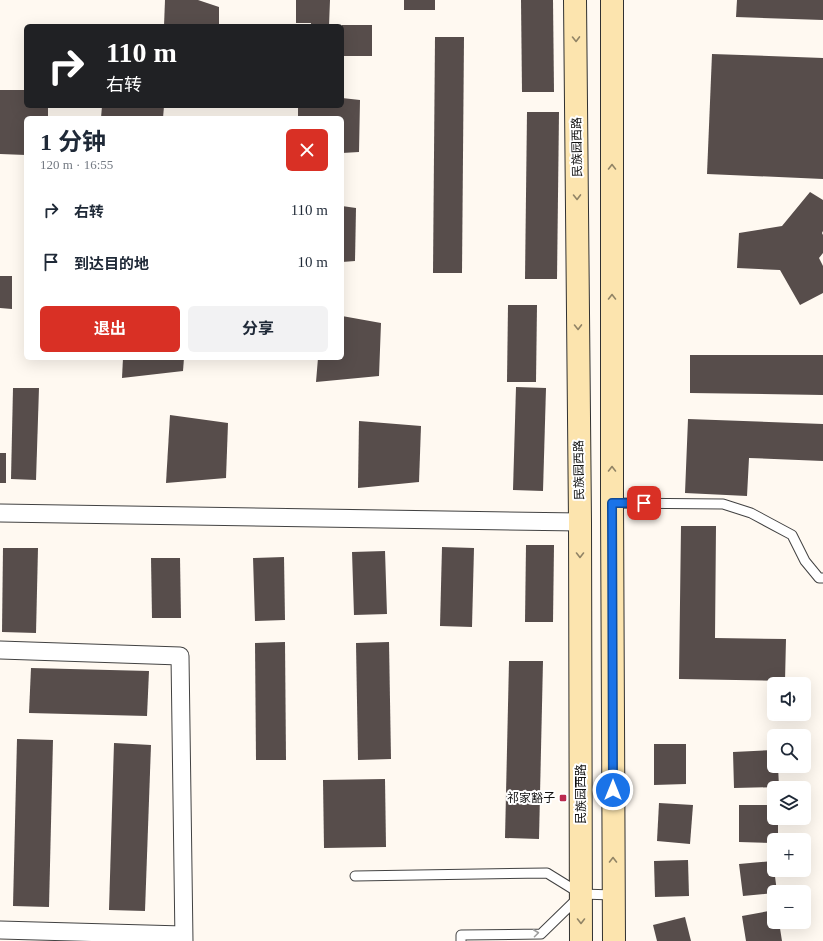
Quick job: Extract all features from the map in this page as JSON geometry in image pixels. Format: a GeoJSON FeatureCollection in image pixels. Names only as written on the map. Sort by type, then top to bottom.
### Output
{"type":"FeatureCollection","features":[{"type":"Feature","properties":{"kind":"main road","name":"民族园西路"},"geometry":{"type":"LineString","coordinates":[[575,0],[580,522],[581,941]]}},
{"type":"Feature","properties":{"kind":"main road"},"geometry":{"type":"LineString","coordinates":[[612,0],[614,941]]}},
{"type":"Feature","properties":{"kind":"street"},"geometry":{"type":"LineString","coordinates":[[0,513],[580,522]]}},
{"type":"Feature","properties":{"kind":"street"},"geometry":{"type":"LineString","coordinates":[[0,650],[180,656],[183,938],[0,930]]}},
{"type":"Feature","properties":{"kind":"lane"},"geometry":{"type":"LineString","coordinates":[[612,503],[723,504],[751,513],[792,535],[805,561],[819,578],[823,578]]}},
{"type":"Feature","properties":{"kind":"lane"},"geometry":{"type":"LineString","coordinates":[[355,876],[547,873],[581,894],[614,895]]}},
{"type":"Feature","properties":{"kind":"lane"},"geometry":{"type":"LineString","coordinates":[[461,941],[461,935],[542,934],[581,894]]}},
{"type":"Feature","properties":{"kind":"building"},"geometry":{"type":"Polygon","coordinates":[[[165,0],[198,0],[219,7],[219,24],[164,24],[165,0]]]}},
{"type":"Feature","properties":{"kind":"building"},"geometry":{"type":"Polygon","coordinates":[[[296,0],[330,0],[329,24],[296,23],[296,0]]]}},
{"type":"Feature","properties":{"kind":"building"},"geometry":{"type":"Polygon","coordinates":[[[404,0],[435,0],[435,10],[404,10],[404,0]]]}},
{"type":"Feature","properties":{"kind":"building"},"geometry":{"type":"Polygon","coordinates":[[[521,0],[553,0],[554,92],[522,92],[521,0]]]}},
{"type":"Feature","properties":{"kind":"building"},"geometry":{"type":"Polygon","coordinates":[[[737,0],[823,0],[823,20],[736,17],[737,0]]]}},
{"type":"Feature","properties":{"kind":"building"},"geometry":{"type":"Polygon","coordinates":[[[344,25],[372,25],[372,56],[344,56],[344,25]]]}},
{"type":"Feature","properties":{"kind":"building"},"geometry":{"type":"Polygon","coordinates":[[[435,37],[464,37],[462,273],[433,273],[435,37]]]}},
{"type":"Feature","properties":{"kind":"building"},"geometry":{"type":"Polygon","coordinates":[[[712,54],[823,58],[823,179],[707,174],[712,54]]]}},
{"type":"Feature","properties":{"kind":"building"},"geometry":{"type":"Polygon","coordinates":[[[0,90],[24,90],[24,108],[48,108],[48,116],[24,116],[24,155],[0,154],[0,90]]]}},
{"type":"Feature","properties":{"kind":"building"},"geometry":{"type":"Polygon","coordinates":[[[344,98],[360,100],[359,152],[344,153],[344,116],[298,116],[298,108],[344,108],[344,98]]]}},
{"type":"Feature","properties":{"kind":"building"},"geometry":{"type":"Polygon","coordinates":[[[102,108],[164,108],[163,116],[101,116],[102,108]]]}},
{"type":"Feature","properties":{"kind":"building"},"geometry":{"type":"Polygon","coordinates":[[[527,112],[559,112],[557,279],[525,279],[527,112]]]}},
{"type":"Feature","properties":{"kind":"building"},"geometry":{"type":"Polygon","coordinates":[[[810,192],[823,200],[823,253],[819,258],[823,266],[823,293],[800,305],[780,270],[737,268],[739,233],[782,226],[810,192]]]}},
{"type":"Feature","properties":{"kind":"building"},"geometry":{"type":"Polygon","coordinates":[[[344,206],[356,208],[355,261],[344,262],[344,206]]]}},
{"type":"Feature","properties":{"kind":"building"},"geometry":{"type":"Polygon","coordinates":[[[0,276],[12,276],[12,309],[0,308],[0,276]]]}},
{"type":"Feature","properties":{"kind":"building"},"geometry":{"type":"Polygon","coordinates":[[[508,305],[537,305],[536,382],[507,382],[508,305]]]}},
{"type":"Feature","properties":{"kind":"building"},"geometry":{"type":"Polygon","coordinates":[[[344,316],[381,323],[379,376],[316,382],[318,360],[344,360],[344,316]]]}},
{"type":"Feature","properties":{"kind":"building"},"geometry":{"type":"Polygon","coordinates":[[[690,355],[823,355],[823,395],[690,393],[690,355]]]}},
{"type":"Feature","properties":{"kind":"building"},"geometry":{"type":"Polygon","coordinates":[[[123,360],[184,360],[183,371],[122,378],[123,360]]]}},
{"type":"Feature","properties":{"kind":"building"},"geometry":{"type":"Polygon","coordinates":[[[516,387],[546,388],[543,491],[513,490],[516,387]]]}},
{"type":"Feature","properties":{"kind":"building"},"geometry":{"type":"Polygon","coordinates":[[[13,388],[39,388],[36,480],[11,479],[13,388]]]}},
{"type":"Feature","properties":{"kind":"building"},"geometry":{"type":"Polygon","coordinates":[[[170,415],[228,423],[226,478],[166,483],[170,415]]]}},
{"type":"Feature","properties":{"kind":"building"},"geometry":{"type":"Polygon","coordinates":[[[688,419],[823,424],[823,461],[749,458],[747,496],[685,493],[688,419]]]}},
{"type":"Feature","properties":{"kind":"building"},"geometry":{"type":"Polygon","coordinates":[[[359,421],[421,426],[419,482],[358,488],[359,421]]]}},
{"type":"Feature","properties":{"kind":"building"},"geometry":{"type":"Polygon","coordinates":[[[0,453],[6,453],[6,483],[0,483],[0,453]]]}},
{"type":"Feature","properties":{"kind":"building"},"geometry":{"type":"Polygon","coordinates":[[[681,526],[716,526],[715,638],[786,639],[785,677],[767,677],[767,681],[679,679],[681,526]]]}},
{"type":"Feature","properties":{"kind":"building"},"geometry":{"type":"Polygon","coordinates":[[[526,545],[554,545],[553,622],[525,622],[526,545]]]}},
{"type":"Feature","properties":{"kind":"building"},"geometry":{"type":"Polygon","coordinates":[[[442,547],[474,548],[472,627],[440,626],[442,547]]]}},
{"type":"Feature","properties":{"kind":"building"},"geometry":{"type":"Polygon","coordinates":[[[3,548],[38,548],[36,633],[2,632],[3,548]]]}},
{"type":"Feature","properties":{"kind":"building"},"geometry":{"type":"Polygon","coordinates":[[[385,551],[387,614],[354,615],[352,552],[385,551]]]}},
{"type":"Feature","properties":{"kind":"building"},"geometry":{"type":"Polygon","coordinates":[[[284,557],[285,620],[255,621],[253,558],[284,557]]]}},
{"type":"Feature","properties":{"kind":"building"},"geometry":{"type":"Polygon","coordinates":[[[151,558],[180,558],[181,618],[152,618],[151,558]]]}},
{"type":"Feature","properties":{"kind":"building"},"geometry":{"type":"Polygon","coordinates":[[[285,642],[286,760],[256,760],[255,643],[285,642]]]}},
{"type":"Feature","properties":{"kind":"building"},"geometry":{"type":"Polygon","coordinates":[[[389,642],[391,759],[358,760],[356,643],[389,642]]]}},
{"type":"Feature","properties":{"kind":"building"},"geometry":{"type":"Polygon","coordinates":[[[509,661],[543,661],[539,839],[505,838],[509,661]]]}},
{"type":"Feature","properties":{"kind":"building"},"geometry":{"type":"Polygon","coordinates":[[[31,668],[149,671],[147,716],[29,713],[31,668]]]}},
{"type":"Feature","properties":{"kind":"building"},"geometry":{"type":"Polygon","coordinates":[[[17,739],[53,740],[49,907],[13,906],[17,739]]]}},
{"type":"Feature","properties":{"kind":"building"},"geometry":{"type":"Polygon","coordinates":[[[114,743],[151,745],[145,911],[109,910],[114,743]]]}},
{"type":"Feature","properties":{"kind":"building"},"geometry":{"type":"Polygon","coordinates":[[[654,744],[686,744],[686,784],[654,785],[654,744]]]}},
{"type":"Feature","properties":{"kind":"building"},"geometry":{"type":"Polygon","coordinates":[[[767,750],[767,773],[778,773],[779,781],[767,781],[767,787],[734,788],[733,752],[767,750]]]}},
{"type":"Feature","properties":{"kind":"building"},"geometry":{"type":"Polygon","coordinates":[[[385,779],[386,847],[324,848],[323,780],[385,779]]]}},
{"type":"Feature","properties":{"kind":"building"},"geometry":{"type":"Polygon","coordinates":[[[659,803],[693,805],[690,844],[657,841],[659,803]]]}},
{"type":"Feature","properties":{"kind":"building"},"geometry":{"type":"Polygon","coordinates":[[[739,805],[767,805],[767,825],[778,825],[778,833],[767,833],[767,843],[739,842],[739,805]]]}},
{"type":"Feature","properties":{"kind":"building"},"geometry":{"type":"Polygon","coordinates":[[[688,860],[689,896],[655,897],[654,861],[688,860]]]}},
{"type":"Feature","properties":{"kind":"building"},"geometry":{"type":"Polygon","coordinates":[[[767,862],[767,877],[775,877],[776,885],[767,885],[767,894],[743,896],[739,864],[767,862]]]}},
{"type":"Feature","properties":{"kind":"building"},"geometry":{"type":"Polygon","coordinates":[[[767,911],[767,929],[780,929],[782,941],[746,941],[742,916],[767,911]]]}},
{"type":"Feature","properties":{"kind":"building"},"geometry":{"type":"Polygon","coordinates":[[[685,917],[691,941],[657,941],[653,925],[685,917]]]}},
{"type":"Feature","properties":{"kind":"place","name":"祁家豁子"},"geometry":{"type":"Point","coordinates":[563,798]}},
{"type":"Feature","properties":{"kind":"route"},"geometry":{"type":"LineString","coordinates":[[613,790],[612,503],[644,503]]}}]}
